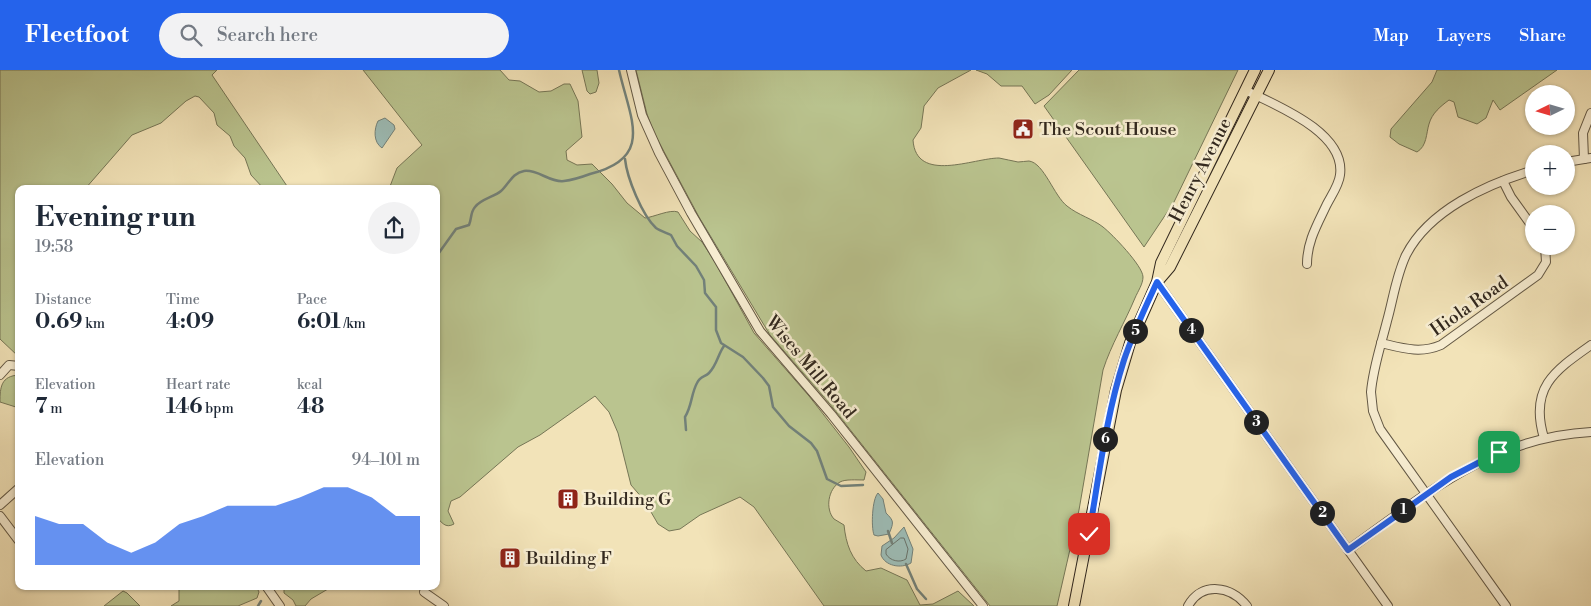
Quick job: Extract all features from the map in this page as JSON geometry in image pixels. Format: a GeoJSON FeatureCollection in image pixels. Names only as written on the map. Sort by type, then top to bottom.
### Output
{"type":"FeatureCollection","features":[{"type":"Feature","properties":{"kind":"main road","name":"Henry Avenue"},"geometry":{"type":"LineString","coordinates":[[1074,606],[1118,383],[1135,331],[1157,282],[1161,262],[1255,70]]}},
{"type":"Feature","properties":{"kind":"main road","name":"Henry Avenue"},"geometry":{"type":"LineString","coordinates":[[1157,282],[1170,267],[1269,70]]}},
{"type":"Feature","properties":{"kind":"street","name":"Wises Mill Road"},"geometry":{"type":"LineString","coordinates":[[631,70],[642,114],[659,152],[691,213],[760,332],[826,407],[983,606]]}},
{"type":"Feature","properties":{"kind":"street"},"geometry":{"type":"LineString","coordinates":[[1245,90],[1315,128],[1329,142],[1340,160],[1340,176],[1310,240],[1307,264]]}},
{"type":"Feature","properties":{"kind":"street"},"geometry":{"type":"LineString","coordinates":[[1575,161],[1588,159],[1583,133],[1591,113]]}},
{"type":"Feature","properties":{"kind":"street"},"geometry":{"type":"LineString","coordinates":[[1506,606],[1381,431],[1373,411],[1371,385],[1401,268],[1414,243],[1439,217],[1473,196],[1503,181],[1525,173]]}},
{"type":"Feature","properties":{"kind":"street"},"geometry":{"type":"LineString","coordinates":[[1503,181],[1511,198],[1525,217]]}},
{"type":"Feature","properties":{"kind":"street","name":"Hiola Road"},"geometry":{"type":"LineString","coordinates":[[1381,343],[1418,351],[1441,345],[1538,275],[1546,262],[1546,255]]}},
{"type":"Feature","properties":{"kind":"street"},"geometry":{"type":"LineString","coordinates":[[1157,282],[1387,606]]}},
{"type":"Feature","properties":{"kind":"street"},"geometry":{"type":"LineString","coordinates":[[1544,438],[1539,406],[1547,383],[1562,366],[1591,345]]}},
{"type":"Feature","properties":{"kind":"street"},"geometry":{"type":"LineString","coordinates":[[0,375],[8,366],[15,366]]}},
{"type":"Feature","properties":{"kind":"street"},"geometry":{"type":"LineString","coordinates":[[1348,550],[1451,477],[1486,458],[1544,438],[1591,432]]}},
{"type":"Feature","properties":{"kind":"street"},"geometry":{"type":"LineString","coordinates":[[0,505],[15,492]]}},
{"type":"Feature","properties":{"kind":"street"},"geometry":{"type":"LineString","coordinates":[[0,516],[15,537]]}},
{"type":"Feature","properties":{"kind":"street"},"geometry":{"type":"LineString","coordinates":[[1188,606],[1200,593],[1220,589],[1233,593],[1247,606]]}},
{"type":"Feature","properties":{"kind":"street"},"geometry":{"type":"LineString","coordinates":[[269,590],[280,606]]}},
{"type":"Feature","properties":{"kind":"street"},"geometry":{"type":"LineString","coordinates":[[424,592],[444,606]]}},
{"type":"Feature","properties":{"kind":"green space"},"geometry":{"type":"Polygon","coordinates":[[[0,70],[217,70],[212,75],[286,185],[260,185],[251,175],[245,158],[234,146],[230,136],[217,125],[214,113],[199,97],[195,96],[186,101],[161,123],[132,135],[88,185],[15,185],[15,353],[0,339],[0,70]]]}},
{"type":"Feature","properties":{"kind":"green space"},"geometry":{"type":"Polygon","coordinates":[[[363,70],[500,70],[509,80],[520,81],[539,92],[551,91],[564,84],[570,84],[578,101],[582,137],[566,151],[567,160],[577,165],[592,164],[612,184],[627,203],[645,218],[675,211],[678,212],[690,231],[702,242],[715,262],[754,333],[809,396],[866,472],[864,480],[840,482],[833,489],[829,499],[831,515],[844,525],[846,539],[853,556],[866,571],[881,568],[907,580],[920,605],[933,604],[958,591],[974,606],[824,606],[754,507],[740,497],[700,515],[680,529],[669,531],[658,524],[644,500],[631,485],[618,433],[609,412],[595,396],[540,435],[518,447],[460,497],[451,501],[448,511],[454,524],[448,526],[442,523],[440,521],[440,185],[391,185],[397,168],[422,145],[363,70]]]}},
{"type":"Feature","properties":{"kind":"green space"},"geometry":{"type":"Polygon","coordinates":[[[582,70],[597,70],[599,83],[596,92],[590,94],[587,91],[582,70]]]}},
{"type":"Feature","properties":{"kind":"green space"},"geometry":{"type":"Polygon","coordinates":[[[636,70],[971,70],[938,88],[924,106],[921,128],[913,140],[917,153],[924,161],[935,165],[948,166],[999,158],[1034,163],[1044,173],[1067,206],[1103,227],[1133,258],[1142,272],[1143,280],[1103,370],[1079,510],[1057,606],[990,606],[829,403],[770,335],[699,217],[653,131],[636,70]]]}},
{"type":"Feature","properties":{"kind":"green space"},"geometry":{"type":"Polygon","coordinates":[[[976,70],[1072,70],[1049,95],[1035,104],[1022,86],[1001,86],[987,74],[976,70]]]}},
{"type":"Feature","properties":{"kind":"green space"},"geometry":{"type":"Polygon","coordinates":[[[1079,70],[1238,70],[1174,202],[1144,247],[1044,106],[1079,70]]]}},
{"type":"Feature","properties":{"kind":"green space"},"geometry":{"type":"Polygon","coordinates":[[[1437,70],[1557,70],[1536,85],[1525,85],[1525,92],[1500,110],[1493,100],[1486,118],[1477,124],[1458,117],[1454,102],[1449,100],[1432,116],[1423,146],[1417,152],[1399,144],[1390,137],[1391,129],[1432,82],[1437,70]]]}},
{"type":"Feature","properties":{"kind":"green space"},"geometry":{"type":"Polygon","coordinates":[[[15,376],[15,407],[0,402],[0,392],[3,383],[15,376]]]}},
{"type":"Feature","properties":{"kind":"green space"},"geometry":{"type":"Polygon","coordinates":[[[179,590],[258,590],[259,592],[257,598],[238,606],[171,606],[179,601],[179,590]]]}},
{"type":"Feature","properties":{"kind":"green space"},"geometry":{"type":"Polygon","coordinates":[[[284,590],[326,590],[311,599],[305,606],[296,606],[293,600],[284,593],[284,590]]]}},
{"type":"Feature","properties":{"kind":"green space"},"geometry":{"type":"Polygon","coordinates":[[[123,591],[140,606],[104,606],[123,591]]]}},
{"type":"Feature","properties":{"kind":"water"},"geometry":{"type":"Polygon","coordinates":[[[385,118],[394,125],[395,129],[382,148],[377,142],[375,131],[378,121],[385,118]]]}},
{"type":"Feature","properties":{"kind":"water"},"geometry":{"type":"Polygon","coordinates":[[[878,493],[883,499],[886,513],[891,518],[892,527],[889,534],[878,536],[874,535],[872,520],[874,501],[878,493]]]}},
{"type":"Feature","properties":{"kind":"water"},"geometry":{"type":"Polygon","coordinates":[[[904,527],[913,549],[911,563],[903,566],[890,564],[881,555],[882,546],[894,538],[904,527]]]}},
{"type":"Feature","properties":{"kind":"waterway"},"geometry":{"type":"LineString","coordinates":[[440,251],[456,229],[469,225],[472,211],[478,204],[501,191],[520,172],[529,171],[554,180],[564,181],[610,167],[624,158],[631,147],[633,134],[632,120],[619,70]]}},
{"type":"Feature","properties":{"kind":"waterway"},"geometry":{"type":"LineString","coordinates":[[625,159],[632,186],[651,222],[656,228],[671,235],[677,246],[696,266],[704,280],[705,293],[716,307],[716,330],[721,343],[743,357],[763,378],[769,386],[773,407],[789,426],[811,443],[817,451],[827,479],[841,486],[863,485]]}},
{"type":"Feature","properties":{"kind":"waterway"},"geometry":{"type":"LineString","coordinates":[[686,430],[685,417],[695,387],[698,381],[712,370],[724,346]]}},
{"type":"Feature","properties":{"kind":"waterway"},"geometry":{"type":"LineString","coordinates":[[888,531],[892,543]]}},
{"type":"Feature","properties":{"kind":"waterway"},"geometry":{"type":"LineString","coordinates":[[906,564],[917,589],[926,599]]}},
{"type":"Feature","properties":{"kind":"waterway"},"geometry":{"type":"LineString","coordinates":[[258,606],[261,601]]}},
{"type":"Feature","properties":{"kind":"place","name":"The Scout House"},"geometry":{"type":"Point","coordinates":[1023,129]}},
{"type":"Feature","properties":{"kind":"place","name":"Building G"},"geometry":{"type":"Point","coordinates":[568,499]}},
{"type":"Feature","properties":{"kind":"place","name":"Building F"},"geometry":{"type":"Point","coordinates":[510,558]}},
{"type":"Feature","properties":{"kind":"route"},"geometry":{"type":"LineString","coordinates":[[1089,534],[1106,435],[1120,375],[1135,331],[1157,282],[1348,550],[1451,477],[1499,452]]}}]}
